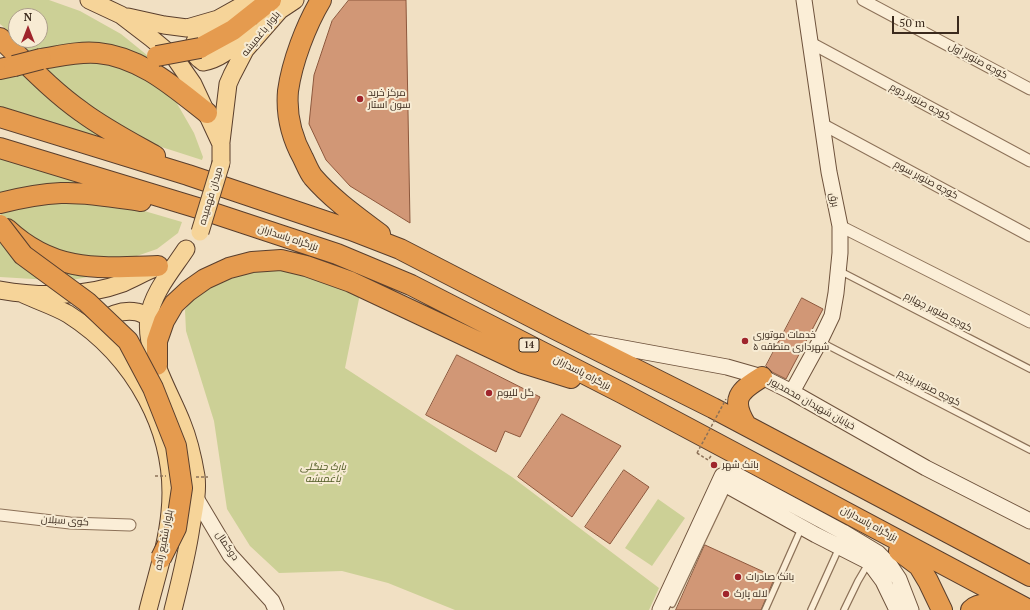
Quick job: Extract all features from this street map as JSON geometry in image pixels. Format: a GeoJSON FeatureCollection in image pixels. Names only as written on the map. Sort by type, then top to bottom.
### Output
{"type":"FeatureCollection","features":[{"type":"Feature","properties":{"kind":"highway"},"geometry":{"type":"LineString","coordinates":[[321,0],[306,32],[295,62],[288,92],[289,123],[297,148],[312,176],[336,201],[400,249]]}},
{"type":"Feature","properties":{"kind":"highway"},"geometry":{"type":"LineString","coordinates":[[122,58],[157,56],[200,48],[276,5]]}},
{"type":"Feature","properties":{"kind":"highway"},"geometry":{"type":"LineString","coordinates":[[0,38],[57,93],[81,112],[104,127],[188,175]]}},
{"type":"Feature","properties":{"kind":"highway"},"geometry":{"type":"LineString","coordinates":[[7,68],[72,53],[98,53],[122,58],[145,68],[175,88],[207,113]]}},
{"type":"Feature","properties":{"kind":"highway"},"geometry":{"type":"LineString","coordinates":[[0,117],[188,175],[351,230],[400,249],[746,425],[1030,576]]}},
{"type":"Feature","properties":{"kind":"highway","name":"بزرگراه پاسداران"},"geometry":{"type":"LineString","coordinates":[[0,148],[201,209],[337,254],[411,285],[622,393],[1029,610]]}},
{"type":"Feature","properties":{"kind":"highway"},"geometry":{"type":"LineString","coordinates":[[0,203],[28,197],[62,193],[96,195],[201,209]]}},
{"type":"Feature","properties":{"kind":"highway"},"geometry":{"type":"LineString","coordinates":[[0,224],[19,240],[45,256],[73,265],[103,268],[158,266]]}},
{"type":"Feature","properties":{"kind":"highway"},"geometry":{"type":"LineString","coordinates":[[0,224],[23,255],[87,302],[128,341],[153,388],[176,446],[182,488],[176,528],[161,558]]}},
{"type":"Feature","properties":{"kind":"highway"},"geometry":{"type":"LineString","coordinates":[[157,365],[157,340],[164,321],[174,304],[188,291],[205,279],[229,268],[252,262],[280,260],[306,266],[351,282],[523,363],[622,393]]}},
{"type":"Feature","properties":{"kind":"highway"},"geometry":{"type":"LineString","coordinates":[[746,425],[738,412],[738,400],[742,392],[762,377]]}},
{"type":"Feature","properties":{"kind":"highway"},"geometry":{"type":"LineString","coordinates":[[856,518],[919,566],[928,580],[942,610]]}},
{"type":"Feature","properties":{"kind":"highway"},"geometry":{"type":"LineString","coordinates":[[970,610],[986,604],[1019,610]]}},
{"type":"Feature","properties":{"kind":"main road","name":"میدان فهمیده"},"geometry":{"type":"LineString","coordinates":[[0,290],[23,294],[61,294],[94,291],[122,283],[158,266],[186,249],[200,232],[211,199],[221,163],[221,144],[193,84],[175,58],[151,38],[121,15],[89,0]]}},
{"type":"Feature","properties":{"kind":"main road"},"geometry":{"type":"LineString","coordinates":[[252,0],[218,19],[198,36],[194,46],[195,55],[203,62],[212,61],[221,56],[250,31],[276,5]]}},
{"type":"Feature","properties":{"kind":"main road","name":"بلوار باغمیشه"},"geometry":{"type":"LineString","coordinates":[[221,144],[227,92],[232,75],[245,50],[276,5],[295,0]]}},
{"type":"Feature","properties":{"kind":"main road"},"geometry":{"type":"LineString","coordinates":[[121,15],[164,25],[187,28],[218,19]]}},
{"type":"Feature","properties":{"kind":"main road"},"geometry":{"type":"LineString","coordinates":[[174,610],[187,553],[196,498],[196,477],[183,424],[157,365],[149,337],[149,317],[157,292],[186,249]]}},
{"type":"Feature","properties":{"kind":"main road","name":"بلوار شفیع زاده"},"geometry":{"type":"LineString","coordinates":[[23,294],[67,314],[93,333],[120,359],[139,384],[155,414],[165,442],[170,480],[170,512],[161,558],[148,610]]}},
{"type":"Feature","properties":{"kind":"main road"},"geometry":{"type":"LineString","coordinates":[[93,333],[101,322],[116,313],[136,312],[149,317]]}},
{"type":"Feature","properties":{"kind":"street","name":"برق"},"geometry":{"type":"LineString","coordinates":[[792,392],[832,316],[840,253],[840,226],[829,172],[804,0]]}},
{"type":"Feature","properties":{"kind":"street","name":"کوچه صنوبر اول"},"geometry":{"type":"LineString","coordinates":[[863,0],[1030,89]]}},
{"type":"Feature","properties":{"kind":"street","name":"کوچه صنوبر دوم"},"geometry":{"type":"LineString","coordinates":[[811,43],[1030,161]]}},
{"type":"Feature","properties":{"kind":"street","name":"کوچه صنوبر سوم"},"geometry":{"type":"LineString","coordinates":[[822,124],[1030,236]]}},
{"type":"Feature","properties":{"kind":"street"},"geometry":{"type":"LineString","coordinates":[[840,226],[1030,322]]}},
{"type":"Feature","properties":{"kind":"street","name":"خیابان شهیدان محمدپور"},"geometry":{"type":"LineString","coordinates":[[575,339],[727,367],[762,377],[792,392],[926,468],[1030,521]]}},
{"type":"Feature","properties":{"kind":"street"},"geometry":{"type":"LineString","coordinates":[[666,607],[722,476],[843,532],[878,553],[889,564],[899,579],[911,610]]}},
{"type":"Feature","properties":{"kind":"street"},"geometry":{"type":"LineString","coordinates":[[731,480],[808,530],[869,562],[883,580],[897,610]]}},
{"type":"Feature","properties":{"kind":"street","name":"دوکمال"},"geometry":{"type":"LineString","coordinates":[[196,498],[230,555],[272,601],[276,610]]}},
{"type":"Feature","properties":{"kind":"street","name":"کوی سبلان"},"geometry":{"type":"LineString","coordinates":[[0,515],[70,522],[130,525]]}},
{"type":"Feature","properties":{"kind":"street"},"geometry":{"type":"LineString","coordinates":[[808,530],[818,524],[875,556],[899,579]]}},
{"type":"Feature","properties":{"kind":"lane","name":"کوچه صنوبر چهارم"},"geometry":{"type":"LineString","coordinates":[[838,270],[1030,369]]}},
{"type":"Feature","properties":{"kind":"lane","name":"کوچه صنوبر پنجم"},"geometry":{"type":"LineString","coordinates":[[820,341],[1030,450]]}},
{"type":"Feature","properties":{"kind":"lane"},"geometry":{"type":"LineString","coordinates":[[765,610],[808,530]]}},
{"type":"Feature","properties":{"kind":"lane"},"geometry":{"type":"LineString","coordinates":[[811,610],[840,547]]}},
{"type":"Feature","properties":{"kind":"lane"},"geometry":{"type":"LineString","coordinates":[[844,610],[869,562]]}},
{"type":"Feature","properties":{"kind":"path"},"geometry":{"type":"LineString","coordinates":[[708,460],[697,453],[726,399]]}},
{"type":"Feature","properties":{"kind":"green space"},"geometry":{"type":"Polygon","coordinates":[[[0,0],[49,0],[80,11],[121,34],[158,64],[152,66],[33,55],[26,48],[48,48],[48,8],[8,8],[8,30],[0,24],[0,0]]]}},
{"type":"Feature","properties":{"kind":"green space"},"geometry":{"type":"Polygon","coordinates":[[[91,59],[146,76],[175,100],[194,133],[203,157],[202,160],[146,142],[127,133],[58,84],[44,66],[91,59]]]}},
{"type":"Feature","properties":{"kind":"green space"},"geometry":{"type":"Polygon","coordinates":[[[21,72],[122,143],[0,108],[0,75],[21,72]]]}},
{"type":"Feature","properties":{"kind":"green space"},"geometry":{"type":"Polygon","coordinates":[[[0,157],[122,193],[0,198],[0,157]]]}},
{"type":"Feature","properties":{"kind":"green space"},"geometry":{"type":"Polygon","coordinates":[[[83,201],[141,210],[182,222],[178,233],[157,249],[131,258],[84,261],[20,234],[0,214],[0,209],[32,202],[83,201]]]}},
{"type":"Feature","properties":{"kind":"green space"},"geometry":{"type":"Polygon","coordinates":[[[0,229],[118,271],[67,281],[0,277],[0,229]]]}},
{"type":"Feature","properties":{"kind":"green space","name":"پارک جنگلی باغمیشه"},"geometry":{"type":"Polygon","coordinates":[[[279,269],[321,280],[360,294],[345,368],[512,477],[659,588],[649,610],[455,610],[388,583],[342,571],[279,573],[250,546],[227,509],[214,421],[186,331],[185,310],[198,290],[233,276],[256,271],[279,269]]]}},
{"type":"Feature","properties":{"kind":"green space"},"geometry":{"type":"Polygon","coordinates":[[[658,499],[685,518],[652,566],[625,548],[658,499]]]}},
{"type":"Feature","properties":{"kind":"building","name":"مرکز خرید سون استار"},"geometry":{"type":"Polygon","coordinates":[[[349,0],[406,0],[410,223],[350,186],[326,160],[309,124],[314,75],[332,21],[349,0]]]}},
{"type":"Feature","properties":{"kind":"building"},"geometry":{"type":"Polygon","coordinates":[[[802,298],[823,309],[786,379],[772,372],[766,366],[802,298]]]}},
{"type":"Feature","properties":{"kind":"building"},"geometry":{"type":"Polygon","coordinates":[[[457,355],[540,397],[520,437],[505,431],[496,452],[426,415],[457,355]]]}},
{"type":"Feature","properties":{"kind":"building"},"geometry":{"type":"Polygon","coordinates":[[[562,414],[621,446],[572,517],[518,477],[562,414]]]}},
{"type":"Feature","properties":{"kind":"building"},"geometry":{"type":"Polygon","coordinates":[[[624,470],[649,487],[610,544],[585,527],[624,470]]]}},
{"type":"Feature","properties":{"kind":"building","name":"لاله پارک"},"geometry":{"type":"Polygon","coordinates":[[[705,545],[775,577],[761,610],[676,610],[705,545]]]}},
{"type":"Feature","properties":{"kind":"place","name":"مرکز خرید سون استار"},"geometry":{"type":"Point","coordinates":[360,99]}},
{"type":"Feature","properties":{"kind":"place","name":"خدمات موتوری شهرداری منطقه ۵"},"geometry":{"type":"Point","coordinates":[745,341]}},
{"type":"Feature","properties":{"kind":"place","name":"گل للیوم"},"geometry":{"type":"Point","coordinates":[489,393]}},
{"type":"Feature","properties":{"kind":"place","name":"بانک شهر"},"geometry":{"type":"Point","coordinates":[714,465]}},
{"type":"Feature","properties":{"kind":"place","name":"بانک صادرات"},"geometry":{"type":"Point","coordinates":[738,577]}},
{"type":"Feature","properties":{"kind":"place","name":"لاله پارک"},"geometry":{"type":"Point","coordinates":[726,594]}}]}
